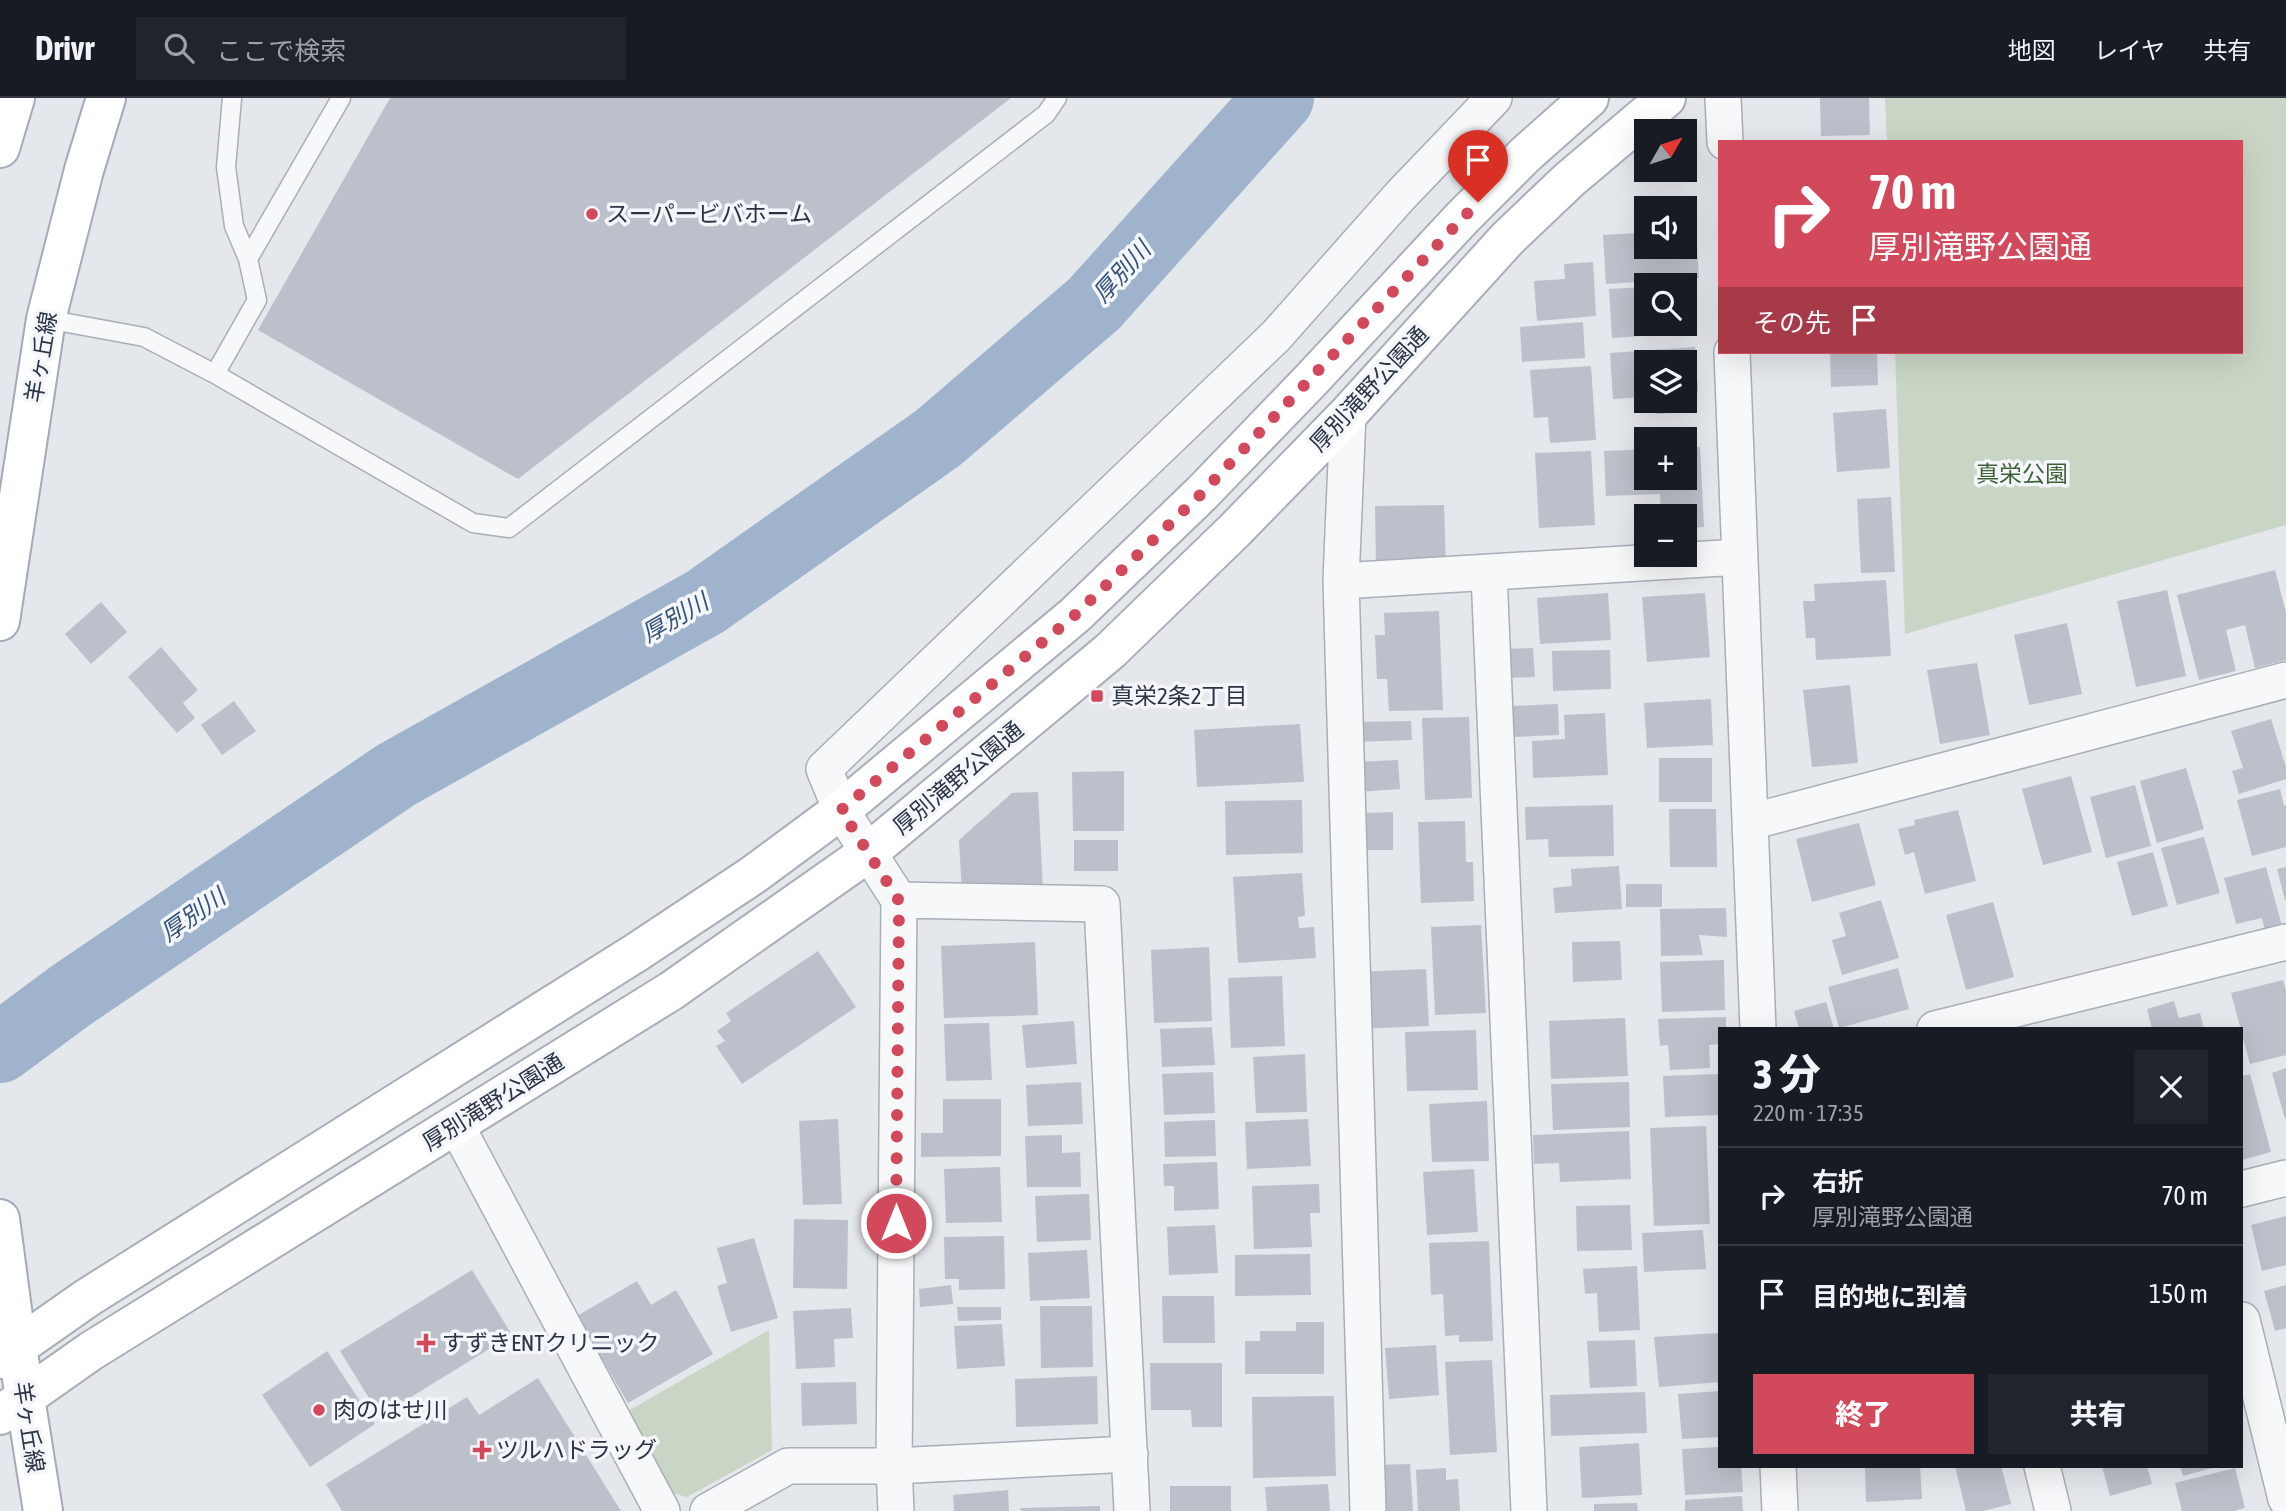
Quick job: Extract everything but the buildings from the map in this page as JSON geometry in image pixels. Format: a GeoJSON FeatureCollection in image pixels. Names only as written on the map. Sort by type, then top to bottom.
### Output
{"type":"FeatureCollection","features":[{"type":"Feature","properties":{"kind":"main road"},"geometry":{"type":"LineString","coordinates":[[0,148],[15,98]]}},
{"type":"Feature","properties":{"kind":"main road","name":"羊ヶ丘線"},"geometry":{"type":"LineString","coordinates":[[0,618],[46,319],[84,170],[106,98]]}},
{"type":"Feature","properties":{"kind":"main road"},"geometry":{"type":"LineString","coordinates":[[8,1353],[87,1298],[637,952],[753,875],[841,810],[1075,615],[1210,484],[1462,218],[1526,154],[1589,98]]}},
{"type":"Feature","properties":{"kind":"main road","name":"厚別滝野公園通"},"geometry":{"type":"LineString","coordinates":[[13,1406],[90,1351],[671,990],[869,852],[1110,651],[1235,530],[1348,414],[1508,238],[1569,180],[1666,98]]}},
{"type":"Feature","properties":{"kind":"main road","name":"羊ヶ丘線"},"geometry":{"type":"LineString","coordinates":[[0,1219],[13,1406],[43,1511]]}},
{"type":"Feature","properties":{"kind":"street"},"geometry":{"type":"LineString","coordinates":[[896,1511],[894,1466],[899,901],[841,810],[824,769],[1276,336],[1401,195],[1494,98]]}},
{"type":"Feature","properties":{"kind":"street"},"geometry":{"type":"LineString","coordinates":[[1723,98],[1726,140]]}},
{"type":"Feature","properties":{"kind":"street"},"geometry":{"type":"LineString","coordinates":[[1732,354],[1758,1027]]}},
{"type":"Feature","properties":{"kind":"street"},"geometry":{"type":"LineString","coordinates":[[1348,414],[1341,581],[1368,1511]]}},
{"type":"Feature","properties":{"kind":"street"},"geometry":{"type":"LineString","coordinates":[[1341,581],[1739,557]]}},
{"type":"Feature","properties":{"kind":"street"},"geometry":{"type":"LineString","coordinates":[[1489,574],[1529,1511]]}},
{"type":"Feature","properties":{"kind":"street"},"geometry":{"type":"LineString","coordinates":[[1750,822],[2286,680]]}},
{"type":"Feature","properties":{"kind":"street"},"geometry":{"type":"LineString","coordinates":[[899,901],[1102,904],[1132,1511]]}},
{"type":"Feature","properties":{"kind":"street"},"geometry":{"type":"LineString","coordinates":[[1943,1027],[2286,942]]}},
{"type":"Feature","properties":{"kind":"street"},"geometry":{"type":"LineString","coordinates":[[456,1125],[662,1511]]}},
{"type":"Feature","properties":{"kind":"street"},"geometry":{"type":"LineString","coordinates":[[2243,1189],[2286,1178]]}},
{"type":"Feature","properties":{"kind":"street"},"geometry":{"type":"LineString","coordinates":[[2243,1324],[2286,1499]]}},
{"type":"Feature","properties":{"kind":"street"},"geometry":{"type":"LineString","coordinates":[[708,1511],[788,1466],[894,1466],[1130,1454]]}},
{"type":"Feature","properties":{"kind":"street"},"geometry":{"type":"LineString","coordinates":[[1778,1468],[1780,1511]]}},
{"type":"Feature","properties":{"kind":"street"},"geometry":{"type":"LineString","coordinates":[[2042,1468],[2053,1511]]}},
{"type":"Feature","properties":{"kind":"lane"},"geometry":{"type":"LineString","coordinates":[[215,374],[257,300],[248,259],[234,226],[226,167],[232,98]]}},
{"type":"Feature","properties":{"kind":"lane"},"geometry":{"type":"LineString","coordinates":[[248,259],[341,98]]}},
{"type":"Feature","properties":{"kind":"lane"},"geometry":{"type":"LineString","coordinates":[[46,319],[144,337],[215,374],[473,523],[509,528],[1035,123],[1058,98]]}},
{"type":"Feature","properties":{"kind":"green space","name":"真栄公園"},"geometry":{"type":"Polygon","coordinates":[[[1885,98],[2286,98],[2286,525],[1905,634],[1895,354],[2243,354],[2243,140],[1887,140],[1885,98]]]}},
{"type":"Feature","properties":{"kind":"green space"},"geometry":{"type":"Polygon","coordinates":[[[769,1330],[772,1450],[687,1497],[672,1493],[628,1411],[769,1330]]]}},
{"type":"Feature","properties":{"kind":"waterway","name":"厚別川"},"geometry":{"type":"LineString","coordinates":[[0,1048],[70,996],[396,775],[705,602],[938,438],[1094,304],[1279,98]]}},
{"type":"Feature","properties":{"kind":"place","name":"スーパービバホーム"},"geometry":{"type":"Point","coordinates":[592,214]}},
{"type":"Feature","properties":{"kind":"place","name":"真栄2条2丁目"},"geometry":{"type":"Point","coordinates":[1097,696]}},
{"type":"Feature","properties":{"kind":"place","name":"すずきENTクリニック"},"geometry":{"type":"Point","coordinates":[426,1343]}},
{"type":"Feature","properties":{"kind":"place","name":"肉のはせ川"},"geometry":{"type":"Point","coordinates":[319,1410]}},
{"type":"Feature","properties":{"kind":"place","name":"ツルハドラッグ"},"geometry":{"type":"Point","coordinates":[482,1450]}},
{"type":"Feature","properties":{"kind":"route"},"geometry":{"type":"LineString","coordinates":[[896,1223],[899,901],[841,810],[1075,615],[1201,494],[1478,202]]}}]}
